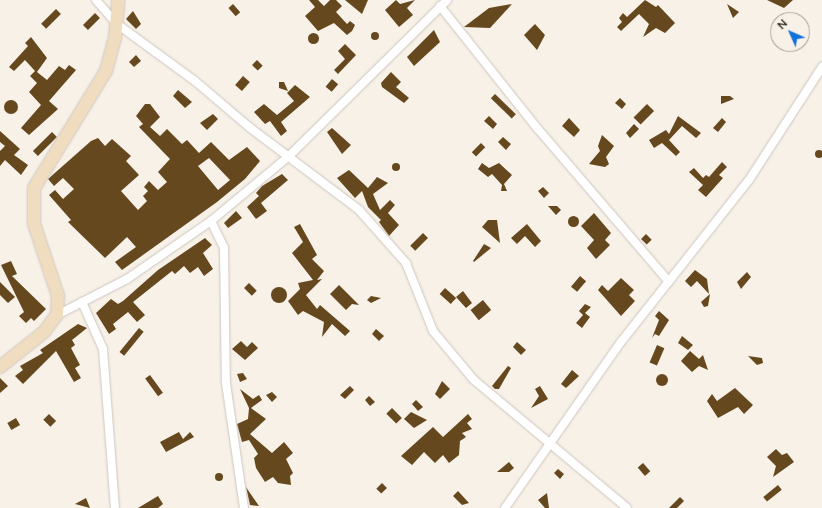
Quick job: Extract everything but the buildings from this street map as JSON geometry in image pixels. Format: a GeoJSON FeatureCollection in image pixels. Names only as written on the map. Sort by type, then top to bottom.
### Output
{"type":"FeatureCollection","features":[{"type":"Feature","properties":{"kind":"street"},"geometry":{"type":"LineString","coordinates":[[96,0],[117,24],[359,210],[406,263],[433,331],[474,380],[548,444],[627,508]]}},
{"type":"Feature","properties":{"kind":"street"},"geometry":{"type":"LineString","coordinates":[[57,315],[58,296],[34,224],[34,188],[106,71],[117,24],[118,0]]}},
{"type":"Feature","properties":{"kind":"street"},"geometry":{"type":"LineString","coordinates":[[0,367],[44,332],[57,315],[127,279],[211,221],[289,156],[447,0]]}},
{"type":"Feature","properties":{"kind":"street"},"geometry":{"type":"LineString","coordinates":[[440,6],[538,129],[669,282]]}},
{"type":"Feature","properties":{"kind":"street"},"geometry":{"type":"LineString","coordinates":[[505,508],[548,444],[669,282],[749,180],[822,67]]}},
{"type":"Feature","properties":{"kind":"street"},"geometry":{"type":"LineString","coordinates":[[211,221],[224,248],[226,383],[244,508]]}},
{"type":"Feature","properties":{"kind":"street"},"geometry":{"type":"LineString","coordinates":[[82,302],[103,349],[115,508]]}}]}
